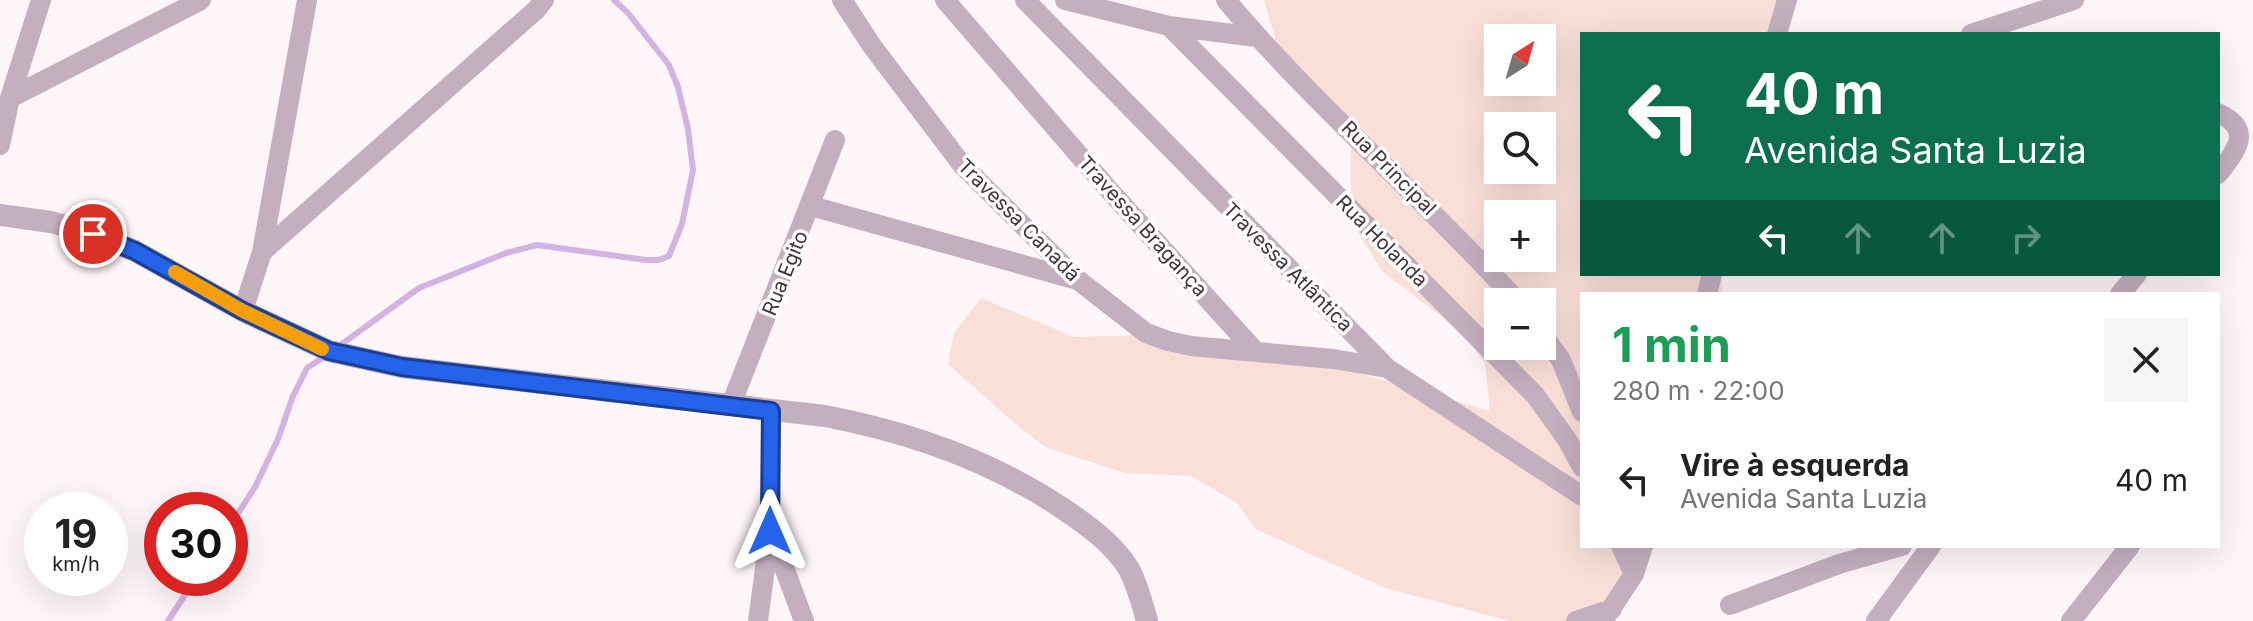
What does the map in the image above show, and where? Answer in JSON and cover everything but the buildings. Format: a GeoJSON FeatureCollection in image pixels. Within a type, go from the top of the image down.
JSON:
{"type":"FeatureCollection","features":[{"type":"Feature","properties":{"kind":"street"},"geometry":{"type":"LineString","coordinates":[[0,145],[10,98],[41,0]]}},
{"type":"Feature","properties":{"kind":"street"},"geometry":{"type":"LineString","coordinates":[[10,98],[201,0]]}},
{"type":"Feature","properties":{"kind":"street"},"geometry":{"type":"LineString","coordinates":[[243,311],[262,252],[307,0]]}},
{"type":"Feature","properties":{"kind":"street"},"geometry":{"type":"LineString","coordinates":[[262,252],[544,0]]}},
{"type":"Feature","properties":{"kind":"street","name":"Travessa Canadá"},"geometry":{"type":"LineString","coordinates":[[842,0],[872,46],[963,166],[1078,280],[1120,316],[1157,337],[1191,346],[1255,351]]}},
{"type":"Feature","properties":{"kind":"street","name":"Travessa Bragança"},"geometry":{"type":"LineString","coordinates":[[945,0],[1110,191],[1255,351]]}},
{"type":"Feature","properties":{"kind":"street","name":"Travessa Atlântica"},"geometry":{"type":"LineString","coordinates":[[1025,0],[1387,368],[1580,495]]}},
{"type":"Feature","properties":{"kind":"street"},"geometry":{"type":"LineString","coordinates":[[1065,0],[1169,26],[1257,37]]}},
{"type":"Feature","properties":{"kind":"street","name":"Rua Principal"},"geometry":{"type":"LineString","coordinates":[[1226,0],[1257,37],[1461,239],[1505,288]]}},
{"type":"Feature","properties":{"kind":"street"},"geometry":{"type":"LineString","coordinates":[[1778,32],[1787,0]]}},
{"type":"Feature","properties":{"kind":"street"},"geometry":{"type":"LineString","coordinates":[[1977,32],[2074,0]]}},
{"type":"Feature","properties":{"kind":"street","name":"Rua Holanda"},"geometry":{"type":"LineString","coordinates":[[1169,26],[1535,395],[1580,463]]}},
{"type":"Feature","properties":{"kind":"street"},"geometry":{"type":"LineString","coordinates":[[2220,114],[2238,124],[2243,131],[2243,139],[2220,171]]}},
{"type":"Feature","properties":{"kind":"street","name":"Rua Egito"},"geometry":{"type":"LineString","coordinates":[[731,405],[835,140]]}},
{"type":"Feature","properties":{"kind":"street"},"geometry":{"type":"LineString","coordinates":[[811,206],[1078,280]]}},
{"type":"Feature","properties":{"kind":"street"},"geometry":{"type":"LineString","coordinates":[[0,215],[51,222],[135,251],[243,311],[329,351],[402,367],[825,416],[875,426],[986,464],[1026,484],[1080,519],[1116,552],[1139,591],[1147,621]]}},
{"type":"Feature","properties":{"kind":"street"},"geometry":{"type":"LineString","coordinates":[[1255,351],[1387,368]]}},
{"type":"Feature","properties":{"kind":"street"},"geometry":{"type":"LineString","coordinates":[[1556,353],[1580,407]]}},
{"type":"Feature","properties":{"kind":"street"},"geometry":{"type":"LineString","coordinates":[[758,621],[770,531],[771,411]]}},
{"type":"Feature","properties":{"kind":"street"},"geometry":{"type":"LineString","coordinates":[[770,531],[804,621]]}},
{"type":"Feature","properties":{"kind":"street"},"geometry":{"type":"LineString","coordinates":[[1622,548],[1634,574]]}},
{"type":"Feature","properties":{"kind":"street"},"geometry":{"type":"LineString","coordinates":[[1576,621],[1608,615],[1634,574],[1642,548]]}},
{"type":"Feature","properties":{"kind":"street"},"geometry":{"type":"LineString","coordinates":[[1730,605],[1839,564],[1895,548]]}},
{"type":"Feature","properties":{"kind":"street"},"geometry":{"type":"LineString","coordinates":[[1876,621],[1930,548]]}},
{"type":"Feature","properties":{"kind":"street"},"geometry":{"type":"LineString","coordinates":[[2071,621],[2128,548]]}},
{"type":"Feature","properties":{"kind":"shaded area"},"geometry":{"type":"Polygon","coordinates":[[[1264,0],[1784,0],[1780,32],[1580,32],[1580,276],[1722,276],[1722,292],[1580,292],[1580,548],[1623,548],[1628,568],[1607,601],[1580,621],[1510,621],[1385,588],[1256,529],[1237,503],[1191,476],[1125,473],[1045,447],[948,364],[954,333],[981,298],[1074,337],[1173,334],[1278,350],[1490,411],[1485,364],[1464,334],[1383,272],[1351,221],[1351,145],[1282,62],[1264,0]]]}},
{"type":"Feature","properties":{"kind":"waterway"},"geometry":{"type":"LineString","coordinates":[[339,346],[419,288],[506,253],[537,245],[646,260],[669,256],[682,224],[693,170],[688,129],[669,65],[614,0]]}},
{"type":"Feature","properties":{"kind":"waterway"},"geometry":{"type":"LineString","coordinates":[[248,498],[278,439],[307,368],[327,355]]}},
{"type":"Feature","properties":{"kind":"waterway"},"geometry":{"type":"LineString","coordinates":[[168,621],[184,596]]}},
{"type":"Feature","properties":{"kind":"slow traffic"},"geometry":{"type":"LineString","coordinates":[[175,272],[243,311],[322,349]]}},
{"type":"Feature","properties":{"kind":"route"},"geometry":{"type":"LineString","coordinates":[[93,234],[135,251],[243,311],[329,351],[402,367],[771,411],[770,531]]}}]}
